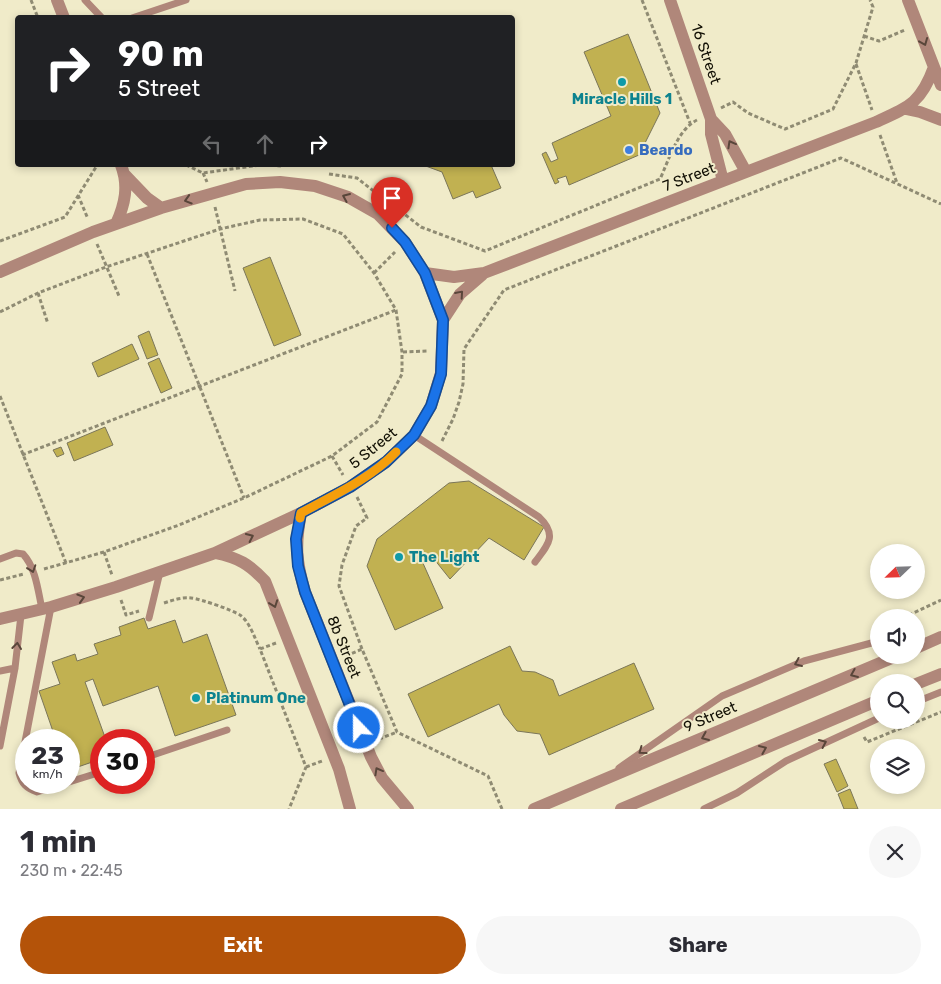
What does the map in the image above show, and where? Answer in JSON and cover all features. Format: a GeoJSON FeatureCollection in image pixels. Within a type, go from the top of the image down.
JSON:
{"type":"FeatureCollection","features":[{"type":"Feature","properties":{"kind":"street"},"geometry":{"type":"LineString","coordinates":[[57,0],[63,15]]}},
{"type":"Feature","properties":{"kind":"street","name":"16 Street"},"geometry":{"type":"LineString","coordinates":[[670,0],[710,117],[711,134],[724,181]]}},
{"type":"Feature","properties":{"kind":"street"},"geometry":{"type":"LineString","coordinates":[[908,0],[941,85]]}},
{"type":"Feature","properties":{"kind":"street","name":"7 Street"},"geometry":{"type":"LineString","coordinates":[[425,273],[454,277],[484,273],[906,109],[924,90],[934,67]]}},
{"type":"Feature","properties":{"kind":"street"},"geometry":{"type":"LineString","coordinates":[[906,109],[941,120]]}},
{"type":"Feature","properties":{"kind":"street","name":"16 Street"},"geometry":{"type":"LineString","coordinates":[[710,117],[725,134],[746,172]]}},
{"type":"Feature","properties":{"kind":"street"},"geometry":{"type":"LineString","coordinates":[[123,169],[147,198],[161,208]]}},
{"type":"Feature","properties":{"kind":"street"},"geometry":{"type":"LineString","coordinates":[[116,224],[124,208],[126,191],[123,169]]}},
{"type":"Feature","properties":{"kind":"street","name":"5 Street"},"geometry":{"type":"LineString","coordinates":[[0,272],[116,224],[161,208],[246,184],[280,182],[315,186],[348,197],[378,214],[405,242],[425,273],[443,320],[441,374],[431,406],[414,435],[386,462],[350,487],[301,513],[215,553],[116,587],[21,615],[0,619]]}},
{"type":"Feature","properties":{"kind":"street","name":"7 Street"},"geometry":{"type":"LineString","coordinates":[[443,320],[460,294],[484,273]]}},
{"type":"Feature","properties":{"kind":"street","name":"8b Street"},"geometry":{"type":"LineString","coordinates":[[301,513],[296,539],[298,566],[305,592],[365,744],[382,778],[408,809]]}},
{"type":"Feature","properties":{"kind":"street"},"geometry":{"type":"LineString","coordinates":[[215,553],[234,557],[252,567],[265,581],[286,639],[341,774],[350,809]]}},
{"type":"Feature","properties":{"kind":"street"},"geometry":{"type":"LineString","coordinates":[[925,644],[941,637]]}},
{"type":"Feature","properties":{"kind":"street","name":"9 Street"},"geometry":{"type":"LineString","coordinates":[[534,809],[878,664]]}},
{"type":"Feature","properties":{"kind":"street"},"geometry":{"type":"LineString","coordinates":[[925,680],[941,674]]}},
{"type":"Feature","properties":{"kind":"street"},"geometry":{"type":"LineString","coordinates":[[621,809],[870,704]]}},
{"type":"Feature","properties":{"kind":"lane"},"geometry":{"type":"LineString","coordinates":[[85,0],[99,15]]}},
{"type":"Feature","properties":{"kind":"lane"},"geometry":{"type":"LineString","coordinates":[[141,15],[186,0]]}},
{"type":"Feature","properties":{"kind":"lane"},"geometry":{"type":"LineString","coordinates":[[414,435],[547,524],[550,534],[548,544],[535,562]]}},
{"type":"Feature","properties":{"kind":"lane"},"geometry":{"type":"LineString","coordinates":[[0,559],[16,553],[23,554],[28,560],[46,608],[19,772],[21,782],[28,789],[37,792],[90,775]]}},
{"type":"Feature","properties":{"kind":"lane"},"geometry":{"type":"LineString","coordinates":[[149,618],[160,572]]}},
{"type":"Feature","properties":{"kind":"lane"},"geometry":{"type":"LineString","coordinates":[[0,746],[15,668],[21,615]]}},
{"type":"Feature","properties":{"kind":"lane"},"geometry":{"type":"LineString","coordinates":[[600,782],[722,696],[815,657],[870,643]]}},
{"type":"Feature","properties":{"kind":"lane"},"geometry":{"type":"LineString","coordinates":[[0,670],[15,668]]}},
{"type":"Feature","properties":{"kind":"lane"},"geometry":{"type":"LineString","coordinates":[[925,698],[941,692]]}},
{"type":"Feature","properties":{"kind":"lane"},"geometry":{"type":"LineString","coordinates":[[704,809],[737,793],[786,761],[870,722]]}},
{"type":"Feature","properties":{"kind":"lane"},"geometry":{"type":"LineString","coordinates":[[155,754],[227,730]]}},
{"type":"Feature","properties":{"kind":"path"},"geometry":{"type":"LineString","coordinates":[[31,0],[37,15]]}},
{"type":"Feature","properties":{"kind":"path"},"geometry":{"type":"LineString","coordinates":[[642,0],[690,123]]}},
{"type":"Feature","properties":{"kind":"path"},"geometry":{"type":"LineString","coordinates":[[328,174],[357,178],[421,227],[485,251],[660,179],[680,135],[690,123],[710,117],[733,102],[748,113],[784,129],[833,109],[856,63],[873,8],[870,0]]}},
{"type":"Feature","properties":{"kind":"path"},"geometry":{"type":"LineString","coordinates":[[436,450],[453,419],[459,402],[464,376],[464,349],[504,290],[841,158],[941,204]]}},
{"type":"Feature","properties":{"kind":"path"},"geometry":{"type":"LineString","coordinates":[[0,241],[64,217],[96,167]]}},
{"type":"Feature","properties":{"kind":"path"},"geometry":{"type":"LineString","coordinates":[[190,167],[203,173],[246,167]]}},
{"type":"Feature","properties":{"kind":"path"},"geometry":{"type":"LineString","coordinates":[[284,167],[290,168]]}},
{"type":"Feature","properties":{"kind":"path"},"geometry":{"type":"LineString","coordinates":[[203,173],[212,193],[235,291]]}},
{"type":"Feature","properties":{"kind":"path"},"geometry":{"type":"LineString","coordinates":[[0,312],[38,293],[220,229],[260,220],[303,219],[343,234],[374,273],[396,310],[402,352],[402,374],[377,422],[332,456],[244,498],[179,525],[104,552],[0,580]]}},
{"type":"Feature","properties":{"kind":"path"},"geometry":{"type":"LineString","coordinates":[[147,254],[244,498]]}},
{"type":"Feature","properties":{"kind":"path"},"geometry":{"type":"LineString","coordinates":[[38,293],[48,324]]}},
{"type":"Feature","properties":{"kind":"path"},"geometry":{"type":"LineString","coordinates":[[22,454],[396,310]]}},
{"type":"Feature","properties":{"kind":"path"},"geometry":{"type":"LineString","coordinates":[[0,396],[66,563]]}},
{"type":"Feature","properties":{"kind":"path"},"geometry":{"type":"LineString","coordinates":[[332,456],[365,510],[367,518],[356,526],[342,565],[338,586],[397,732],[488,776],[502,809]]}},
{"type":"Feature","properties":{"kind":"path"},"geometry":{"type":"LineString","coordinates":[[104,552],[126,615],[176,599],[192,598],[224,608],[241,616],[250,628],[306,767],[289,809]]}},
{"type":"Feature","properties":{"kind":"path"},"geometry":{"type":"LineString","coordinates":[[922,609],[941,600]]}},
{"type":"Feature","properties":{"kind":"path"},"geometry":{"type":"LineString","coordinates":[[260,649],[286,639]]}},
{"type":"Feature","properties":{"kind":"path"},"geometry":{"type":"LineString","coordinates":[[333,662],[362,649]]}},
{"type":"Feature","properties":{"kind":"path"},"geometry":{"type":"LineString","coordinates":[[365,744],[397,732]]}},
{"type":"Feature","properties":{"kind":"building","name":"Miracle Hills 1"},"geometry":{"type":"Polygon","coordinates":[[[628,34],[660,113],[639,155],[569,185],[566,176],[557,179],[559,182],[555,184],[542,154],[546,152],[551,162],[558,159],[552,143],[611,116],[584,52],[628,34]]]}},
{"type":"Feature","properties":{"kind":"building"},"geometry":{"type":"Polygon","coordinates":[[[428,167],[492,167],[501,188],[476,198],[473,191],[453,199],[442,172],[428,167]]]}},
{"type":"Feature","properties":{"kind":"building"},"geometry":{"type":"Polygon","coordinates":[[[270,257],[301,335],[274,346],[243,268],[270,257]]]}},
{"type":"Feature","properties":{"kind":"building"},"geometry":{"type":"Polygon","coordinates":[[[149,331],[158,355],[147,359],[138,336],[149,331]]]}},
{"type":"Feature","properties":{"kind":"building"},"geometry":{"type":"Polygon","coordinates":[[[132,344],[139,359],[98,377],[92,363],[132,344]]]}},
{"type":"Feature","properties":{"kind":"building"},"geometry":{"type":"Polygon","coordinates":[[[159,358],[172,388],[161,393],[148,363],[159,358]]]}},
{"type":"Feature","properties":{"kind":"building"},"geometry":{"type":"Polygon","coordinates":[[[105,427],[113,445],[74,461],[67,443],[105,427]]]}},
{"type":"Feature","properties":{"kind":"building"},"geometry":{"type":"Polygon","coordinates":[[[61,447],[64,454],[57,457],[53,450],[61,447]]]}},
{"type":"Feature","properties":{"kind":"building","name":"The Light"},"geometry":{"type":"Polygon","coordinates":[[[469,481],[544,527],[524,560],[489,538],[450,579],[430,554],[422,561],[443,608],[395,630],[367,566],[377,539],[449,483],[469,481]]]}},
{"type":"Feature","properties":{"kind":"building","name":"Platinum One"},"geometry":{"type":"Polygon","coordinates":[[[144,618],[148,629],[175,620],[183,643],[207,634],[236,715],[175,736],[158,686],[103,706],[93,679],[85,682],[102,729],[90,729],[90,763],[80,766],[80,729],[52,729],[39,691],[60,684],[52,662],[75,654],[77,661],[98,654],[94,644],[121,635],[119,627],[144,618]]]}},
{"type":"Feature","properties":{"kind":"building"},"geometry":{"type":"Polygon","coordinates":[[[510,646],[522,671],[535,672],[553,680],[559,696],[634,663],[654,709],[549,755],[540,734],[517,731],[504,715],[499,704],[428,737],[408,694],[510,646]]]}},
{"type":"Feature","properties":{"kind":"building"},"geometry":{"type":"Polygon","coordinates":[[[836,759],[848,786],[837,792],[824,764],[836,759]]]}},
{"type":"Feature","properties":{"kind":"building"},"geometry":{"type":"Polygon","coordinates":[[[850,789],[858,809],[844,809],[838,794],[850,789]]]}},
{"type":"Feature","properties":{"kind":"slow traffic"},"geometry":{"type":"LineString","coordinates":[[300,518],[301,513],[350,487],[386,462],[396,452]]}},
{"type":"Feature","properties":{"kind":"place","name":"Miracle Hills 1"},"geometry":{"type":"Point","coordinates":[622,82]}},
{"type":"Feature","properties":{"kind":"place","name":"Beardo"},"geometry":{"type":"Point","coordinates":[629,150]}},
{"type":"Feature","properties":{"kind":"place","name":"The Light"},"geometry":{"type":"Point","coordinates":[399,557]}},
{"type":"Feature","properties":{"kind":"place","name":"Platinum One"},"geometry":{"type":"Point","coordinates":[196,698]}},
{"type":"Feature","properties":{"kind":"route"},"geometry":{"type":"LineString","coordinates":[[359,728],[305,592],[298,566],[296,539],[301,513],[350,487],[386,462],[414,435],[431,406],[441,374],[443,320],[425,273],[405,242],[392,228]]}}]}
